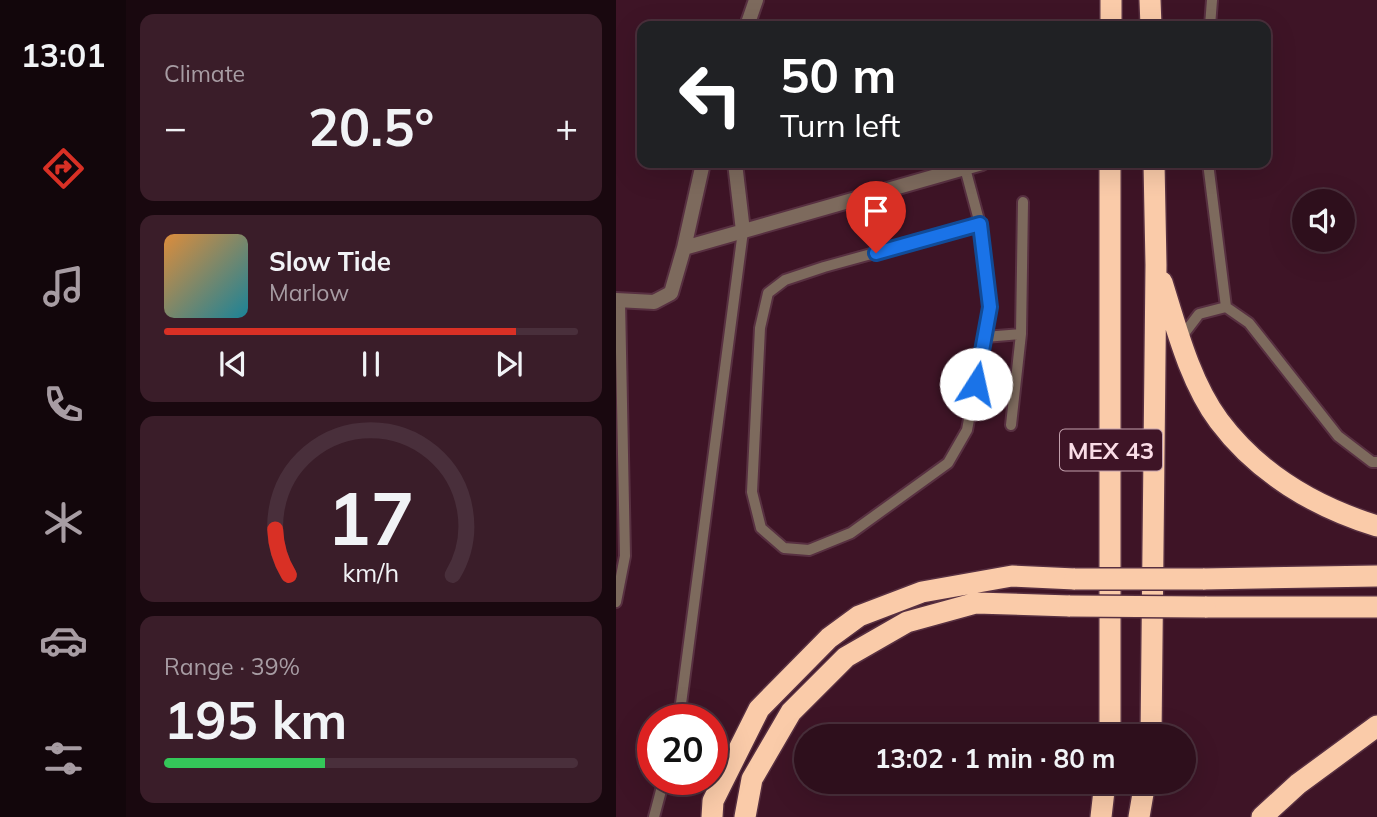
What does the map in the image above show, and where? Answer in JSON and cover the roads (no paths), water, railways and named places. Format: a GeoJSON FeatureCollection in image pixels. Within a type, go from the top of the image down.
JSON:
{"type":"FeatureCollection","features":[{"type":"Feature","properties":{"kind":"highway"},"geometry":{"type":"LineString","coordinates":[[1111,0],[1111,21]]}},
{"type":"Feature","properties":{"kind":"highway"},"geometry":{"type":"LineString","coordinates":[[1150,0],[1151,21]]}},
{"type":"Feature","properties":{"kind":"highway","name":"MEX 43"},"geometry":{"type":"LineString","coordinates":[[1110,168],[1110,724]]}},
{"type":"Feature","properties":{"kind":"highway","name":"MEX 43"},"geometry":{"type":"LineString","coordinates":[[1151,724],[1156,265],[1154,168]]}},
{"type":"Feature","properties":{"kind":"highway"},"geometry":{"type":"LineString","coordinates":[[1156,265],[1180,339],[1217,419],[1268,472],[1336,513],[1377,526]]}},
{"type":"Feature","properties":{"kind":"highway"},"geometry":{"type":"LineString","coordinates":[[712,817],[713,801],[759,709],[829,638],[859,616],[922,592],[1012,576],[1203,579],[1377,576]]}},
{"type":"Feature","properties":{"kind":"highway"},"geometry":{"type":"LineString","coordinates":[[745,817],[752,779],[791,712],[846,657],[907,622],[976,603],[1377,607]]}},
{"type":"Feature","properties":{"kind":"highway"},"geometry":{"type":"LineString","coordinates":[[1262,817],[1298,784],[1377,726]]}},
{"type":"Feature","properties":{"kind":"highway"},"geometry":{"type":"LineString","coordinates":[[1101,817],[1104,794]]}},
{"type":"Feature","properties":{"kind":"highway"},"geometry":{"type":"LineString","coordinates":[[1139,817],[1143,794]]}},
{"type":"Feature","properties":{"kind":"street"},"geometry":{"type":"LineString","coordinates":[[749,21],[756,0]]}},
{"type":"Feature","properties":{"kind":"street"},"geometry":{"type":"LineString","coordinates":[[618,301],[654,302],[671,293],[702,168]]}},
{"type":"Feature","properties":{"kind":"street"},"geometry":{"type":"LineString","coordinates":[[736,168],[743,231]]}},
{"type":"Feature","properties":{"kind":"street"},"geometry":{"type":"LineString","coordinates":[[684,248],[965,168]]}},
{"type":"Feature","properties":{"kind":"lane"},"geometry":{"type":"LineString","coordinates":[[1210,21],[1212,0]]}},
{"type":"Feature","properties":{"kind":"lane"},"geometry":{"type":"LineString","coordinates":[[965,168],[980,224],[990,307],[967,430],[947,463],[851,533],[810,550],[784,548],[761,528],[752,492],[760,327],[768,293],[785,280],[824,267],[980,224]]}},
{"type":"Feature","properties":{"kind":"lane"},"geometry":{"type":"LineString","coordinates":[[1209,168],[1226,307],[1249,323],[1338,436],[1372,462],[1377,462]]}},
{"type":"Feature","properties":{"kind":"lane"},"geometry":{"type":"LineString","coordinates":[[1011,425],[1021,334],[1023,202]]}},
{"type":"Feature","properties":{"kind":"lane"},"geometry":{"type":"LineString","coordinates":[[681,704],[743,231]]}},
{"type":"Feature","properties":{"kind":"lane"},"geometry":{"type":"LineString","coordinates":[[616,603],[625,556],[618,301]]}},
{"type":"Feature","properties":{"kind":"lane"},"geometry":{"type":"LineString","coordinates":[[1180,339],[1199,314],[1226,307]]}},
{"type":"Feature","properties":{"kind":"lane"},"geometry":{"type":"LineString","coordinates":[[985,337],[1021,334]]}},
{"type":"Feature","properties":{"kind":"lane"},"geometry":{"type":"LineString","coordinates":[[654,817],[660,795]]}}]}
